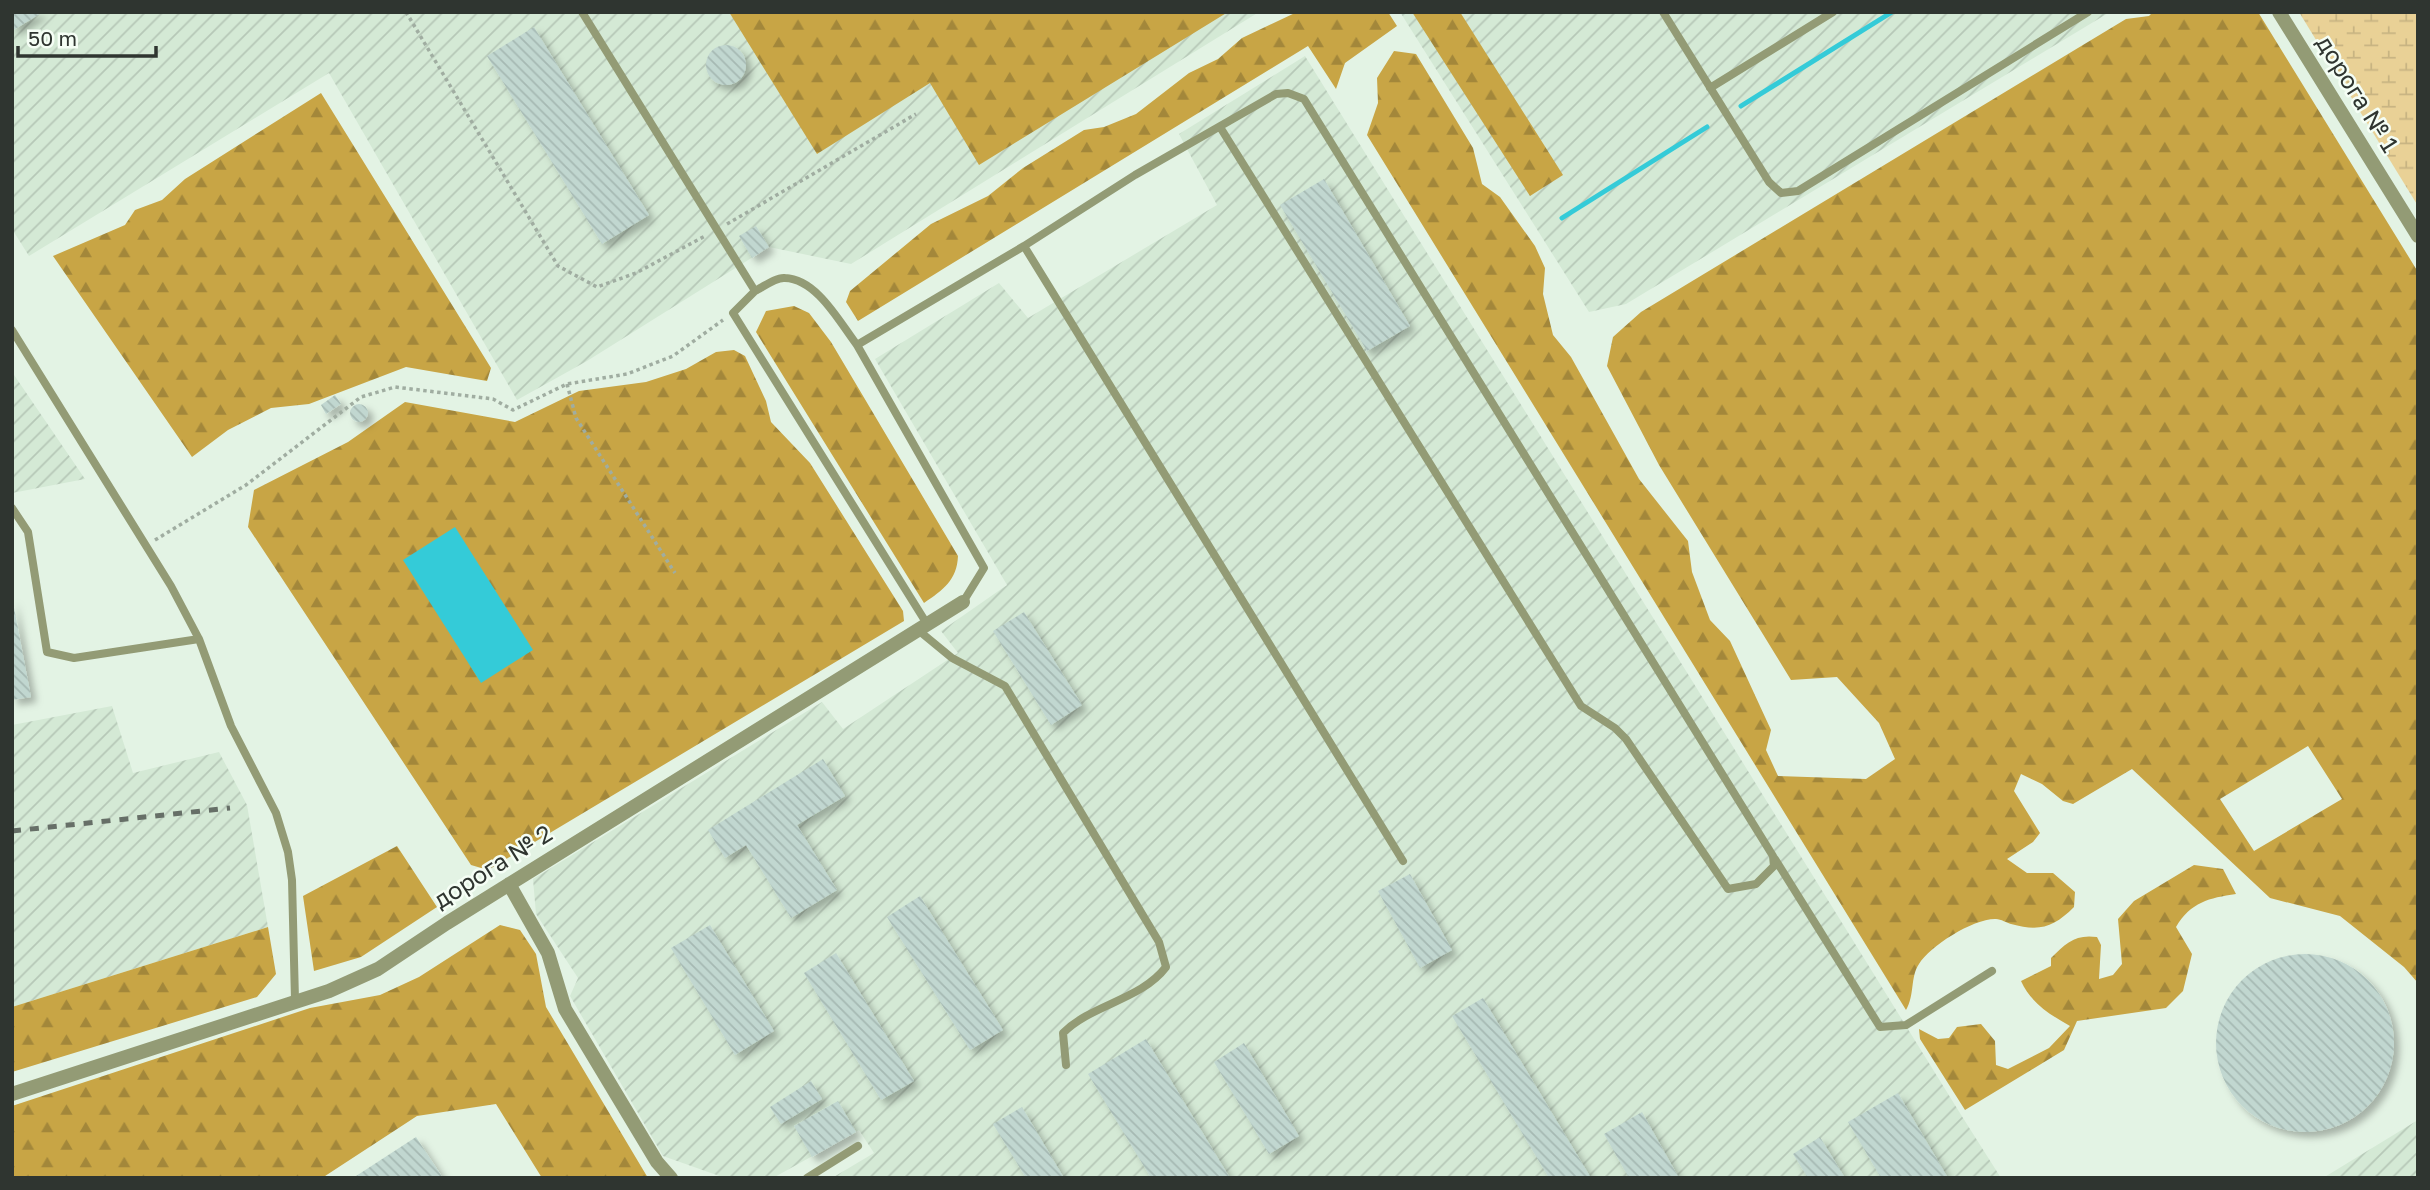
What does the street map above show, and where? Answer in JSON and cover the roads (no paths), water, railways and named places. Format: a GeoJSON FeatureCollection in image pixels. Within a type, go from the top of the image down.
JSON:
{"type":"FeatureCollection","features":[{"type":"Feature","properties":{"kind":"street","name":"дорога № 1"},"geometry":{"type":"LineString","coordinates":[[2279,12],[2418,236]]}},
{"type":"Feature","properties":{"kind":"street","name":"дорога № 2"},"geometry":{"type":"LineString","coordinates":[[12,1094],[329,991],[378,969],[509,884],[963,602]]}},
{"type":"Feature","properties":{"kind":"street"},"geometry":{"type":"LineString","coordinates":[[509,884],[548,953],[565,1009],[657,1162],[671,1178]]}},
{"type":"Feature","properties":{"kind":"lane"},"geometry":{"type":"LineString","coordinates":[[582,12],[755,291]]}},
{"type":"Feature","properties":{"kind":"lane"},"geometry":{"type":"LineString","coordinates":[[1663,12],[1769,182],[1781,193],[1798,191],[2088,12]]}},
{"type":"Feature","properties":{"kind":"lane"},"geometry":{"type":"LineString","coordinates":[[1710,88],[1833,12]]}},
{"type":"Feature","properties":{"kind":"lane"},"geometry":{"type":"LineString","coordinates":[[858,345],[1024,246],[1135,174],[1276,94],[1289,93],[1304,99],[1880,1027],[1906,1025],[1992,971]]}},
{"type":"Feature","properties":{"kind":"lane"},"geometry":{"type":"LineString","coordinates":[[1220,127],[1581,706],[1615,727],[1626,739],[1728,889],[1756,884],[1774,866],[1773,856]]}},
{"type":"Feature","properties":{"kind":"lane"},"geometry":{"type":"LineString","coordinates":[[1024,246],[1403,861]]}},
{"type":"Feature","properties":{"kind":"lane"},"geometry":{"type":"LineString","coordinates":[[963,602],[984,568],[858,345],[818,295],[800,281],[783,277],[755,291],[733,313],[922,627],[952,658],[1005,686],[1159,942],[1166,967],[1156,981],[1076,1021],[1063,1033],[1066,1065]]}},
{"type":"Feature","properties":{"kind":"lane"},"geometry":{"type":"LineString","coordinates":[[12,330],[146,545],[199,639],[231,726],[276,813],[288,852],[292,880],[295,1000]]}},
{"type":"Feature","properties":{"kind":"lane"},"geometry":{"type":"LineString","coordinates":[[12,508],[28,532],[47,652],[74,658],[199,639]]}},
{"type":"Feature","properties":{"kind":"lane"},"geometry":{"type":"LineString","coordinates":[[807,1178],[858,1146]]}},
{"type":"Feature","properties":{"kind":"water"},"geometry":{"type":"Polygon","coordinates":[[[455,527],[533,650],[481,683],[403,560],[455,527]]]}},
{"type":"Feature","properties":{"kind":"waterway"},"geometry":{"type":"LineString","coordinates":[[1741,106],[1892,12]]}},
{"type":"Feature","properties":{"kind":"waterway"},"geometry":{"type":"LineString","coordinates":[[1562,218],[1707,127]]}},
{"type":"Feature","properties":{"kind":"railway"},"geometry":{"type":"LineString","coordinates":[[12,831],[230,808]]}}]}
